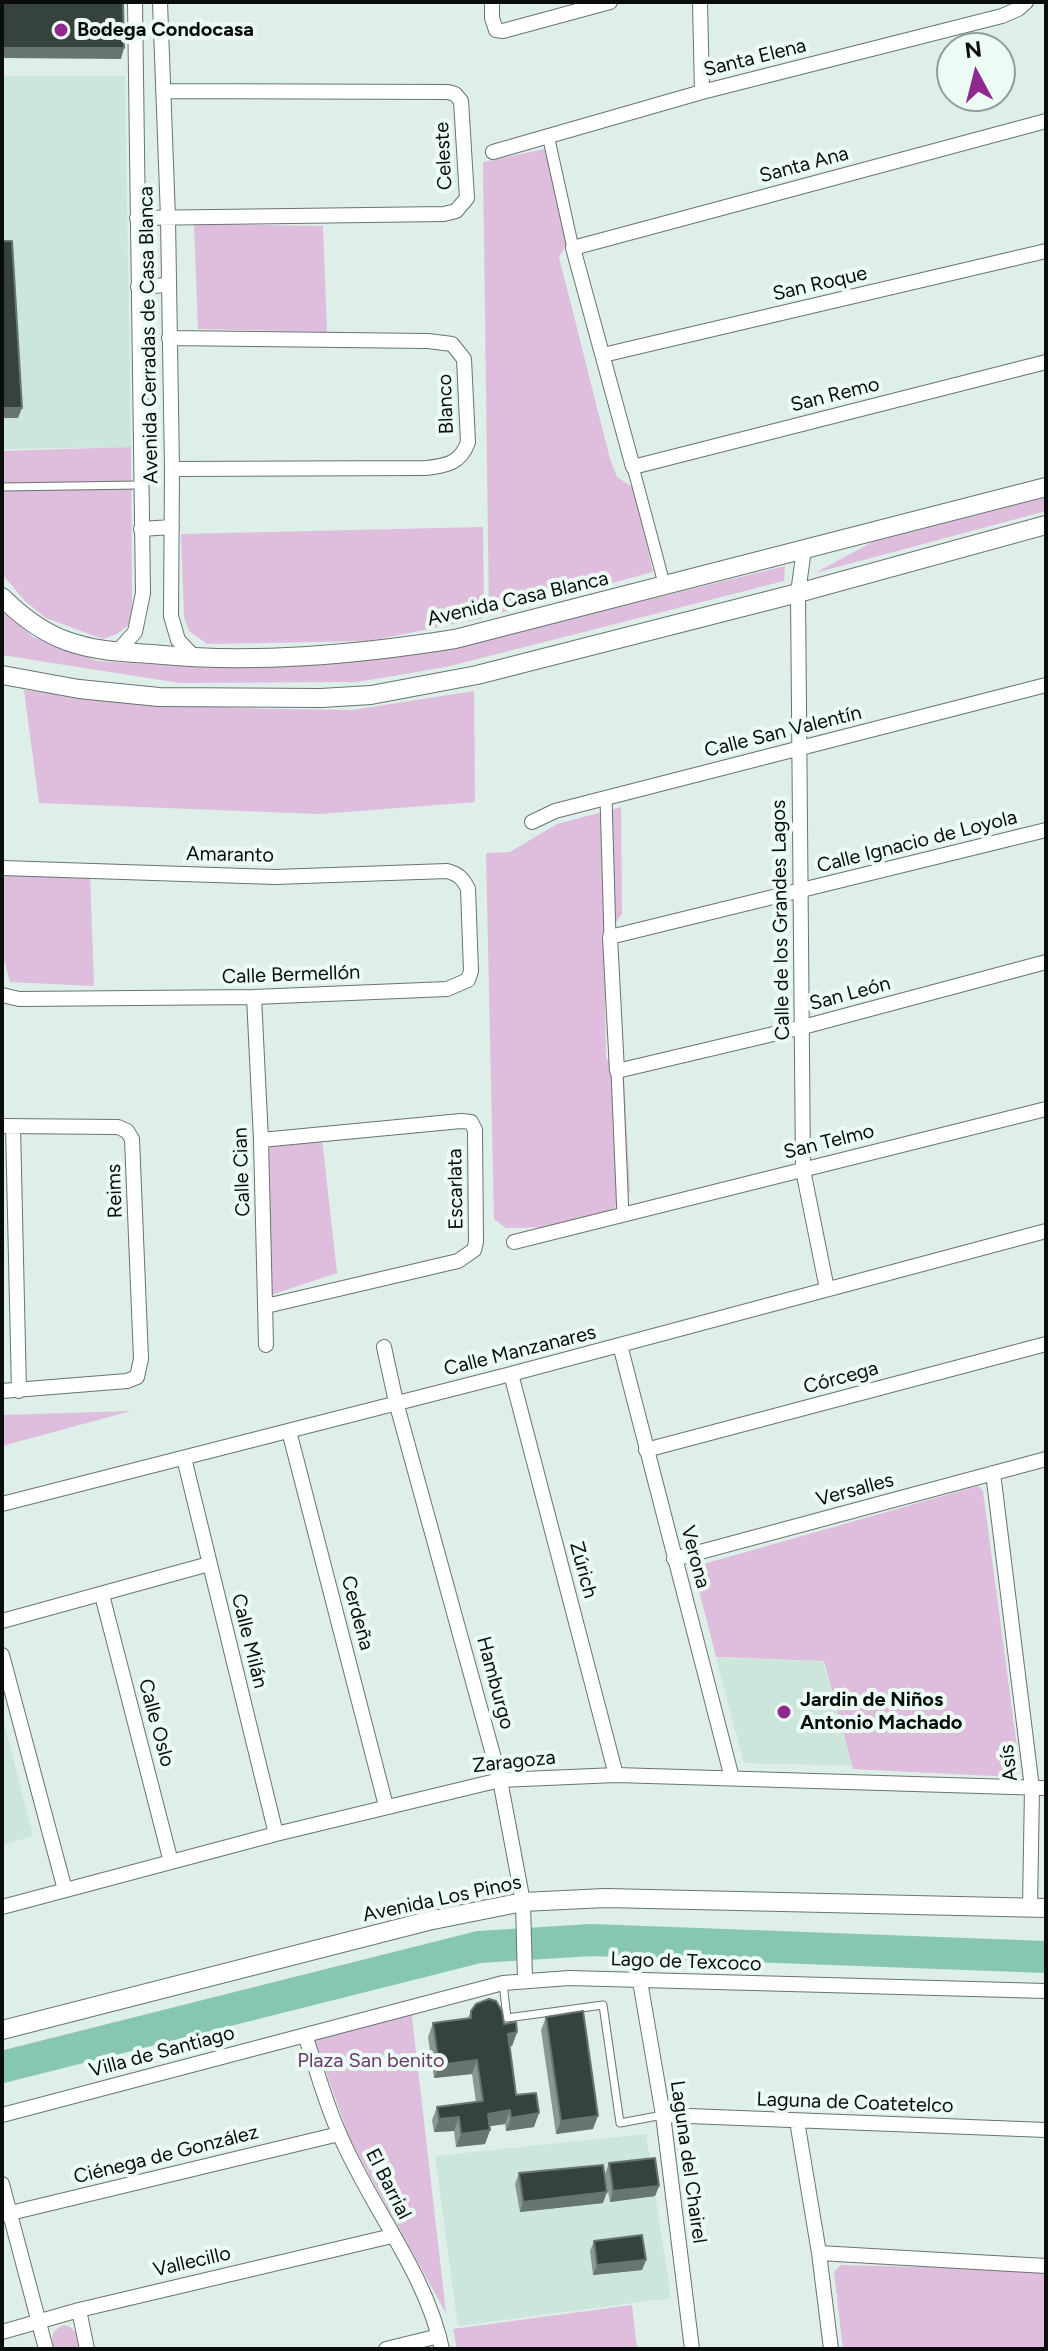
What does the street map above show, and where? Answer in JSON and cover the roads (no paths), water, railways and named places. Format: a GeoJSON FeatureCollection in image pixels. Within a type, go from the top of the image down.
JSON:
{"type":"FeatureCollection","features":[{"type":"Feature","properties":{"kind":"street","name":"Avenida Cerradas de Casa Blanca"},"geometry":{"type":"LineString","coordinates":[[118,651],[135,632],[143,593],[135,2]]}},
{"type":"Feature","properties":{"kind":"street","name":"Avenida Cerradas de Casa Blanca"},"geometry":{"type":"LineString","coordinates":[[160,2],[168,218],[173,630],[184,649],[195,658]]}},
{"type":"Feature","properties":{"kind":"street"},"geometry":{"type":"LineString","coordinates":[[492,2],[496,30],[510,30],[610,2]]}},
{"type":"Feature","properties":{"kind":"street"},"geometry":{"type":"LineString","coordinates":[[700,2],[702,92]]}},
{"type":"Feature","properties":{"kind":"street","name":"Santa Elena"},"geometry":{"type":"LineString","coordinates":[[493,152],[702,92],[1002,16],[1026,2]]}},
{"type":"Feature","properties":{"kind":"street"},"geometry":{"type":"LineString","coordinates":[[135,26],[161,25]]}},
{"type":"Feature","properties":{"kind":"street","name":"Celeste"},"geometry":{"type":"LineString","coordinates":[[163,91],[437,91],[455,94],[462,107],[467,198],[456,211],[444,214],[168,218]]}},
{"type":"Feature","properties":{"kind":"street","name":"Santa Ana"},"geometry":{"type":"LineString","coordinates":[[573,248],[1046,121]]}},
{"type":"Feature","properties":{"kind":"street"},"geometry":{"type":"LineString","coordinates":[[548,135],[573,248],[665,587]]}},
{"type":"Feature","properties":{"kind":"street"},"geometry":{"type":"LineString","coordinates":[[137,218],[168,218]]}},
{"type":"Feature","properties":{"kind":"street","name":"San Roque"},"geometry":{"type":"LineString","coordinates":[[603,355],[1046,251]]}},
{"type":"Feature","properties":{"kind":"street"},"geometry":{"type":"LineString","coordinates":[[138,287],[168,285]]}},
{"type":"Feature","properties":{"kind":"street","name":"Blanco"},"geometry":{"type":"LineString","coordinates":[[169,338],[428,341],[452,344],[464,359],[468,442],[455,463],[442,467],[172,469]]}},
{"type":"Feature","properties":{"kind":"street","name":"San Remo"},"geometry":{"type":"LineString","coordinates":[[633,467],[1046,362]]}},
{"type":"Feature","properties":{"kind":"street","name":"Avenida Casa Blanca"},"geometry":{"type":"LineString","coordinates":[[2,597],[34,626],[66,641],[96,650],[247,660],[373,652],[455,639],[1046,487]]}},
{"type":"Feature","properties":{"kind":"street"},"geometry":{"type":"LineString","coordinates":[[2,675],[79,689],[159,697],[321,698],[371,695],[477,675],[798,593],[1046,525]]}},
{"type":"Feature","properties":{"kind":"street"},"geometry":{"type":"LineString","coordinates":[[141,529],[172,527]]}},
{"type":"Feature","properties":{"kind":"street","name":"Calle de los Grandes Lagos"},"geometry":{"type":"LineString","coordinates":[[804,549],[798,593],[803,1170],[827,1289]]}},
{"type":"Feature","properties":{"kind":"street"},"geometry":{"type":"LineString","coordinates":[[143,593],[172,593]]}},
{"type":"Feature","properties":{"kind":"street","name":"Calle San Valentín"},"geometry":{"type":"LineString","coordinates":[[532,822],[555,811],[606,797],[1046,685]]}},
{"type":"Feature","properties":{"kind":"street"},"geometry":{"type":"LineString","coordinates":[[606,797],[623,1216]]}},
{"type":"Feature","properties":{"kind":"street","name":"Calle Ignacio de Loyola"},"geometry":{"type":"LineString","coordinates":[[610,937],[1046,830]]}},
{"type":"Feature","properties":{"kind":"street","name":"Amaranto"},"geometry":{"type":"LineString","coordinates":[[2,868],[275,877],[434,871],[457,873]]}},
{"type":"Feature","properties":{"kind":"street","name":"Calle Bermellón"},"geometry":{"type":"LineString","coordinates":[[2,995],[19,999],[254,997],[447,989],[468,980],[471,971],[468,889],[457,873]]}},
{"type":"Feature","properties":{"kind":"street","name":"San León"},"geometry":{"type":"LineString","coordinates":[[617,1071],[803,1027],[1046,962]]}},
{"type":"Feature","properties":{"kind":"street","name":"Calle Cian"},"geometry":{"type":"LineString","coordinates":[[254,997],[266,1345]]}},
{"type":"Feature","properties":{"kind":"street","name":"San Telmo"},"geometry":{"type":"LineString","coordinates":[[514,1242],[1046,1109]]}},
{"type":"Feature","properties":{"kind":"street","name":"Escarlata"},"geometry":{"type":"LineString","coordinates":[[261,1140],[461,1121],[471,1122],[475,1130],[474,1250],[458,1261],[266,1306]]}},
{"type":"Feature","properties":{"kind":"street"},"geometry":{"type":"LineString","coordinates":[[2,1391],[19,1391],[8,1126]]}},
{"type":"Feature","properties":{"kind":"street","name":"Reims"},"geometry":{"type":"LineString","coordinates":[[8,1126],[118,1127],[127,1131],[132,1139],[141,1359],[137,1377],[109,1385],[19,1391]]}},
{"type":"Feature","properties":{"kind":"street","name":"Calle Manzanares"},"geometry":{"type":"LineString","coordinates":[[2,1504],[511,1374],[1046,1231]]}},
{"type":"Feature","properties":{"kind":"street","name":"Córcega"},"geometry":{"type":"LineString","coordinates":[[646,1450],[1046,1344]]}},
{"type":"Feature","properties":{"kind":"street","name":"Verona"},"geometry":{"type":"LineString","coordinates":[[620,1345],[732,1778]]}},
{"type":"Feature","properties":{"kind":"street","name":"Hamburgo"},"geometry":{"type":"LineString","coordinates":[[384,1347],[396,1402],[500,1780],[523,1902],[525,1980]]}},
{"type":"Feature","properties":{"kind":"street","name":"Zúrich"},"geometry":{"type":"LineString","coordinates":[[511,1374],[616,1775]]}},
{"type":"Feature","properties":{"kind":"street","name":"Cerdeña"},"geometry":{"type":"LineString","coordinates":[[289,1431],[386,1806]]}},
{"type":"Feature","properties":{"kind":"street","name":"Calle Milán"},"geometry":{"type":"LineString","coordinates":[[184,1458],[276,1834]]}},
{"type":"Feature","properties":{"kind":"street","name":"Versalles"},"geometry":{"type":"LineString","coordinates":[[674,1559],[1046,1459]]}},
{"type":"Feature","properties":{"kind":"street","name":"Asís"},"geometry":{"type":"LineString","coordinates":[[993,1473],[1039,1788],[1038,1907]]}},
{"type":"Feature","properties":{"kind":"street"},"geometry":{"type":"LineString","coordinates":[[2,1621],[209,1564]]}},
{"type":"Feature","properties":{"kind":"street","name":"Calle Oslo"},"geometry":{"type":"LineString","coordinates":[[102,1595],[171,1862]]}},
{"type":"Feature","properties":{"kind":"street"},"geometry":{"type":"LineString","coordinates":[[2,1655],[65,1890]]}},
{"type":"Feature","properties":{"kind":"street","name":"Zaragoza"},"geometry":{"type":"LineString","coordinates":[[2,1907],[276,1834],[500,1780],[616,1775],[1039,1788]]}},
{"type":"Feature","properties":{"kind":"street","name":"Avenida Los Pinos"},"geometry":{"type":"LineString","coordinates":[[2,2028],[428,1921],[523,1902],[605,1898],[1038,1907]]}},
{"type":"Feature","properties":{"kind":"street","name":"Lago de Texcoco"},"geometry":{"type":"LineString","coordinates":[[331,2027],[525,1980],[569,1978],[1046,1991]]}},
{"type":"Feature","properties":{"kind":"street","name":"Laguna del Chairel"},"geometry":{"type":"LineString","coordinates":[[640,1981],[663,2115],[692,2349]]}},
{"type":"Feature","properties":{"kind":"street","name":"Villa de Santiago"},"geometry":{"type":"LineString","coordinates":[[2,2115],[331,2027]]}},
{"type":"Feature","properties":{"kind":"street","name":"El Barrial"},"geometry":{"type":"LineString","coordinates":[[305,2035],[339,2134],[421,2285],[441,2342]]}},
{"type":"Feature","properties":{"kind":"street","name":"Laguna de Coatetelco"},"geometry":{"type":"LineString","coordinates":[[663,2115],[1046,2130]]}},
{"type":"Feature","properties":{"kind":"street"},"geometry":{"type":"LineString","coordinates":[[797,2121],[831,2349]]}},
{"type":"Feature","properties":{"kind":"street","name":"Ciénega de González"},"geometry":{"type":"LineString","coordinates":[[7,2214],[339,2134]]}},
{"type":"Feature","properties":{"kind":"street"},"geometry":{"type":"LineString","coordinates":[[2,2184],[7,2214],[46,2349]]}},
{"type":"Feature","properties":{"kind":"street","name":"Vallecillo"},"geometry":{"type":"LineString","coordinates":[[2,2332],[79,2310],[392,2236]]}},
{"type":"Feature","properties":{"kind":"street"},"geometry":{"type":"LineString","coordinates":[[819,2253],[1046,2266]]}},
{"type":"Feature","properties":{"kind":"street"},"geometry":{"type":"LineString","coordinates":[[79,2310],[87,2349]]}},
{"type":"Feature","properties":{"kind":"street"},"geometry":{"type":"LineString","coordinates":[[386,2349],[441,2342]]}},
{"type":"Feature","properties":{"kind":"lane"},"geometry":{"type":"LineString","coordinates":[[2,487],[140,485]]}},
{"type":"Feature","properties":{"kind":"lane"},"geometry":{"type":"LineString","coordinates":[[503,1983],[507,2018],[603,2005],[620,2123],[663,2115]]}},
{"type":"Feature","properties":{"kind":"waterway"},"geometry":{"type":"LineString","coordinates":[[2,2067],[479,1947],[591,1940],[1046,1957]]}},
{"type":"Feature","properties":{"kind":"place","name":"Bodega Condocasa"},"geometry":{"type":"Point","coordinates":[61,30]}},
{"type":"Feature","properties":{"kind":"place","name":"Jardin de Niños Antonio Machado"},"geometry":{"type":"Point","coordinates":[784,1712]}},
{"type":"Feature","properties":{"kind":"park label","name":"Plaza San benito"},"geometry":{"type":"Point","coordinates":[371,2061]}}]}
